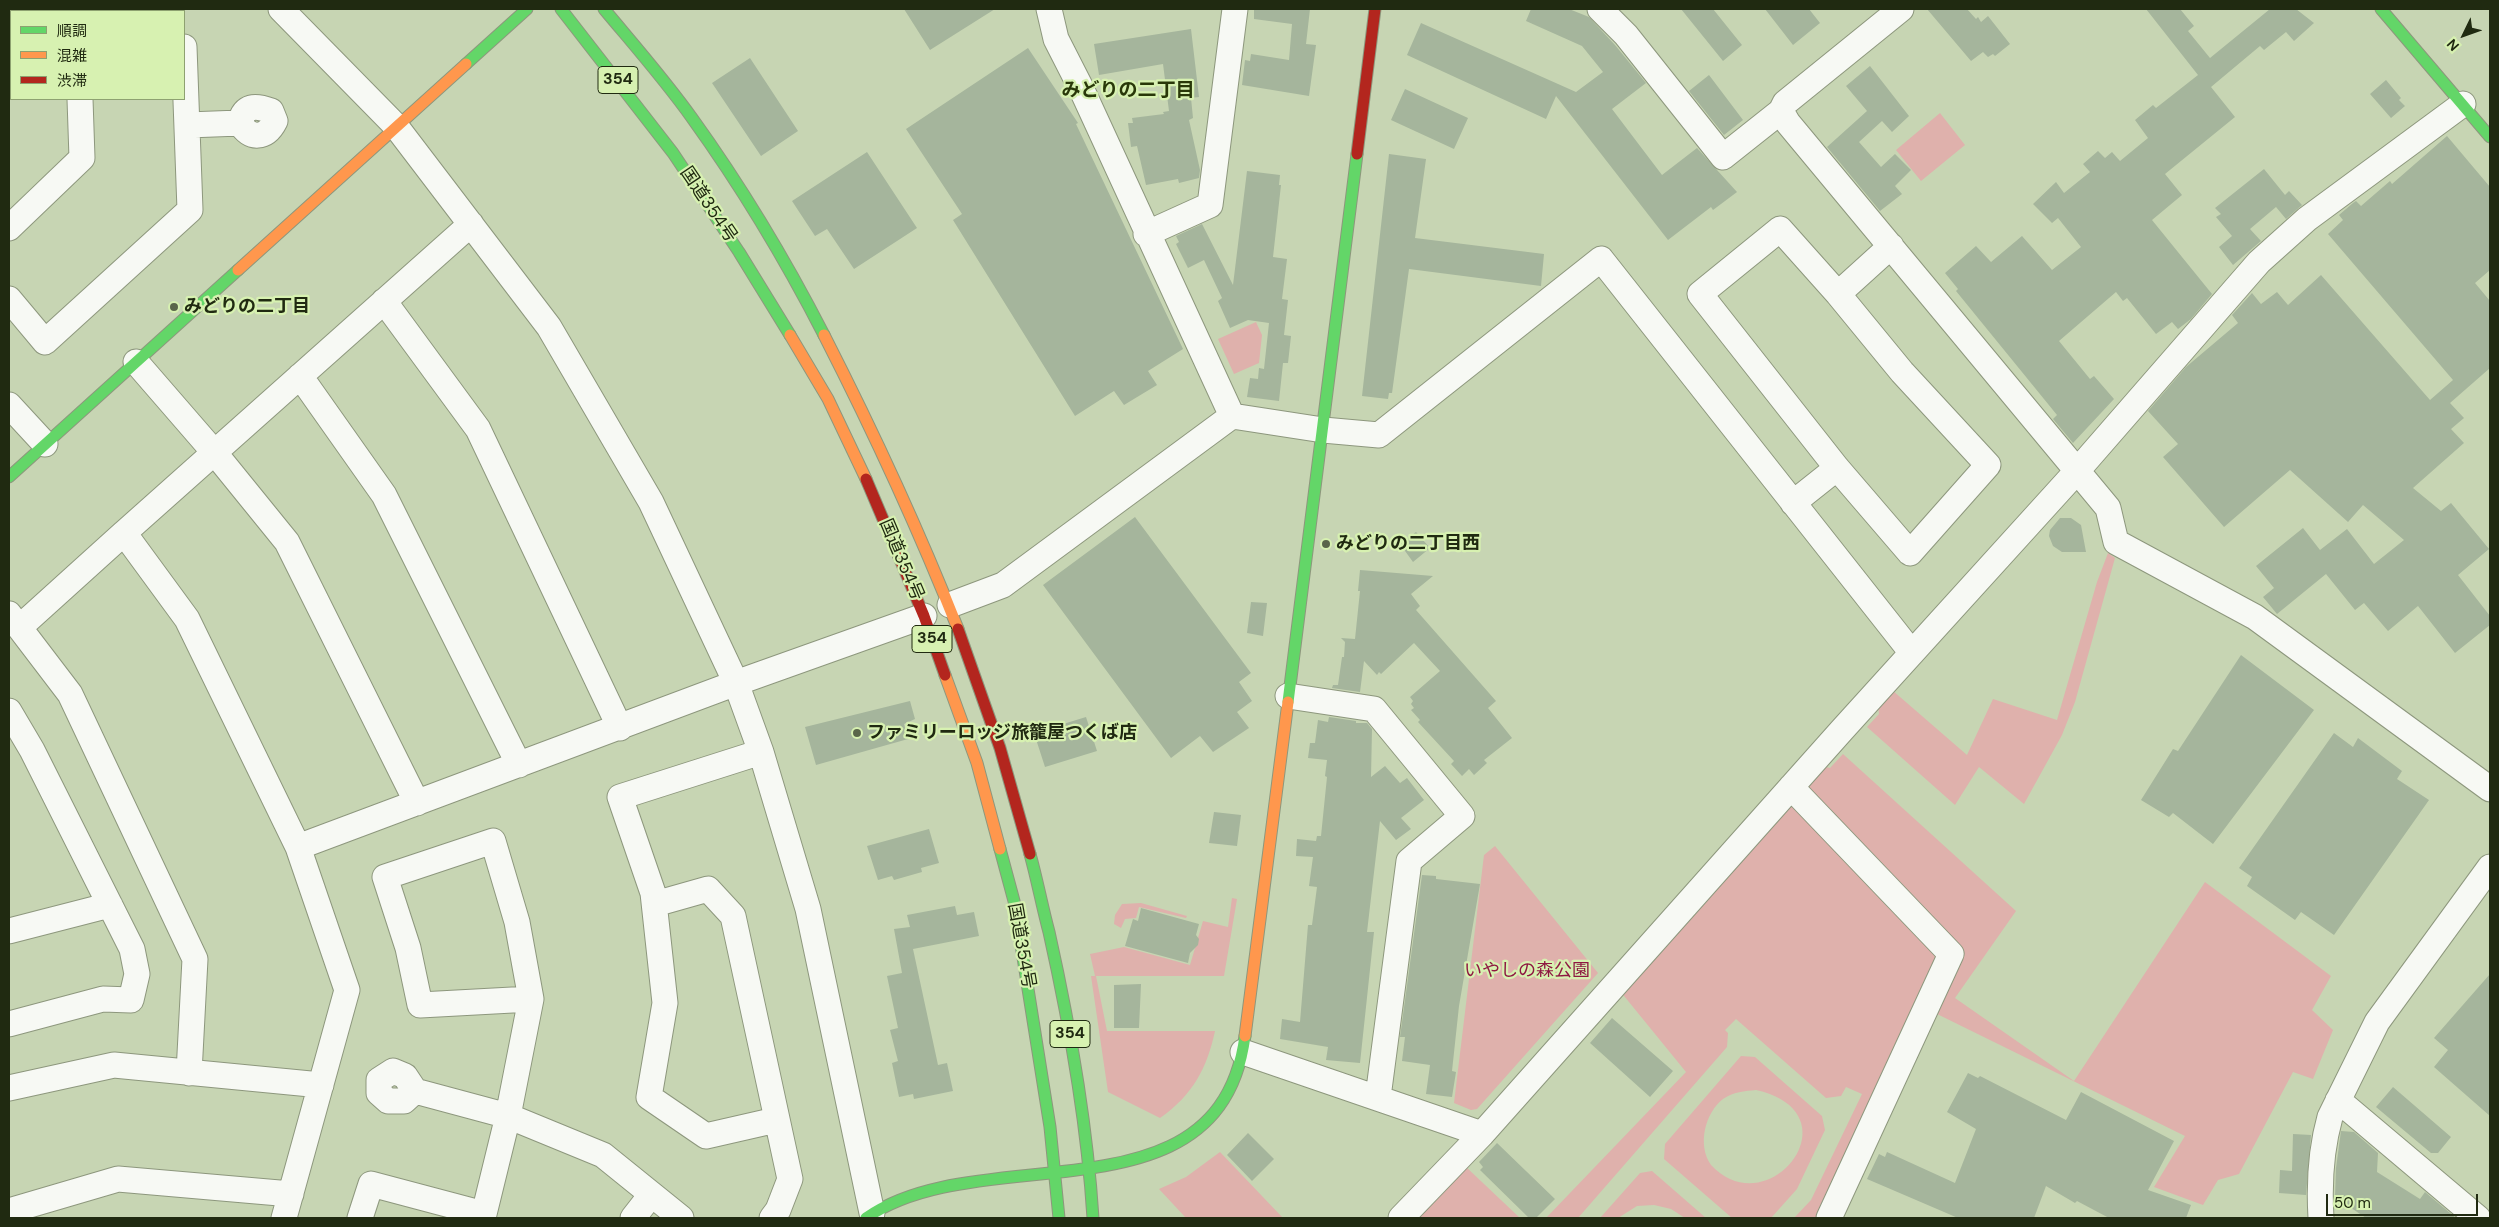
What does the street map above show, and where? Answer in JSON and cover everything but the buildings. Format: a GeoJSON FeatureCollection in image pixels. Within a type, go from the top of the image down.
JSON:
{"type":"FeatureCollection","features":[{"type":"Feature","properties":{"kind":"main road"},"geometry":{"type":"LineString","coordinates":[[9,477],[526,9]]}},
{"type":"Feature","properties":{"kind":"main road","name":"国道354号"},"geometry":{"type":"LineString","coordinates":[[561,9],[673,153],[739,252],[796,344],[828,399],[855,454],[924,616],[976,763],[1014,901],[1050,1126],[1059,1218]]}},
{"type":"Feature","properties":{"kind":"main road","name":"国道354号"},"geometry":{"type":"LineString","coordinates":[[604,9],[701,132],[754,215],[814,316],[881,446],[950,606],[1001,750],[1043,899],[1082,1105],[1093,1218]]}},
{"type":"Feature","properties":{"kind":"main road"},"geometry":{"type":"LineString","coordinates":[[869,1216],[914,1194],[943,1187],[1055,1176],[1135,1163],[1159,1156],[1193,1137],[1222,1104],[1239,1071],[1323,430],[1375,9]]}},
{"type":"Feature","properties":{"kind":"main road"},"geometry":{"type":"LineString","coordinates":[[2381,9],[2490,137]]}},
{"type":"Feature","properties":{"kind":"main road"},"geometry":{"type":"LineString","coordinates":[[2481,126],[2490,118]]}},
{"type":"Feature","properties":{"kind":"street"},"geometry":{"type":"LineString","coordinates":[[281,9],[396,125],[549,327],[651,502],[736,683],[761,752],[808,909],[869,1216]]}},
{"type":"Feature","properties":{"kind":"street"},"geometry":{"type":"LineString","coordinates":[[1049,9],[1056,40],[1081,88],[1146,234],[1232,416]]}},
{"type":"Feature","properties":{"kind":"street"},"geometry":{"type":"LineString","coordinates":[[1146,234],[1210,206],[1235,9]]}},
{"type":"Feature","properties":{"kind":"street"},"geometry":{"type":"LineString","coordinates":[[1600,9],[1626,35],[1723,157],[1781,111],[1785,103],[1901,9]]}},
{"type":"Feature","properties":{"kind":"street"},"geometry":{"type":"LineString","coordinates":[[9,299],[46,342],[190,210],[185,67]]}},
{"type":"Feature","properties":{"kind":"street"},"geometry":{"type":"LineString","coordinates":[[9,228],[82,158],[80,100]]}},
{"type":"Feature","properties":{"kind":"street"},"geometry":{"type":"LineString","coordinates":[[1400,1218],[1482,1134],[1791,787],[2077,472],[2259,262],[2307,219],[2463,104]]}},
{"type":"Feature","properties":{"kind":"street"},"geometry":{"type":"LineString","coordinates":[[1781,111],[1788,123],[2108,508],[2116,542],[2255,617],[2490,789]]}},
{"type":"Feature","properties":{"kind":"street"},"geometry":{"type":"LineString","coordinates":[[188,125],[240,123]]}},
{"type":"Feature","properties":{"kind":"street"},"geometry":{"type":"LineString","coordinates":[[190,1073],[195,959],[70,694],[14,621],[124,534],[471,224]]}},
{"type":"Feature","properties":{"kind":"street"},"geometry":{"type":"LineString","coordinates":[[1780,229],[1838,294],[1902,372],[1988,465],[1910,553],[1837,468],[1700,294],[1780,229]]}},
{"type":"Feature","properties":{"kind":"street"},"geometry":{"type":"LineString","coordinates":[[1838,294],[1891,246]]}},
{"type":"Feature","properties":{"kind":"street"},"geometry":{"type":"LineString","coordinates":[[950,606],[1003,585],[1232,416],[1323,430],[1379,435],[1601,258],[1912,653]]}},
{"type":"Feature","properties":{"kind":"street"},"geometry":{"type":"LineString","coordinates":[[384,301],[478,429],[620,728]]}},
{"type":"Feature","properties":{"kind":"street"},"geometry":{"type":"LineString","coordinates":[[136,362],[214,452],[287,542],[417,803]]}},
{"type":"Feature","properties":{"kind":"street"},"geometry":{"type":"LineString","coordinates":[[300,376],[384,495],[519,765]]}},
{"type":"Feature","properties":{"kind":"street"},"geometry":{"type":"LineString","coordinates":[[9,405],[45,444]]}},
{"type":"Feature","properties":{"kind":"street"},"geometry":{"type":"LineString","coordinates":[[1793,503],[1837,468]]}},
{"type":"Feature","properties":{"kind":"street"},"geometry":{"type":"LineString","coordinates":[[124,534],[187,619],[298,847],[347,990],[284,1218]]}},
{"type":"Feature","properties":{"kind":"street"},"geometry":{"type":"LineString","coordinates":[[298,847],[736,683],[924,616]]}},
{"type":"Feature","properties":{"kind":"street"},"geometry":{"type":"LineString","coordinates":[[1288,696],[1374,709],[1462,816],[1409,861],[1378,1097]]}},
{"type":"Feature","properties":{"kind":"street"},"geometry":{"type":"LineString","coordinates":[[9,711],[32,750],[132,949],[137,974],[131,1000],[103,999],[9,1024]]}},
{"type":"Feature","properties":{"kind":"street"},"geometry":{"type":"LineString","coordinates":[[761,752],[620,797],[653,893],[665,1003],[649,1097],[706,1136],[776,1120]]}},
{"type":"Feature","properties":{"kind":"street"},"geometry":{"type":"LineString","coordinates":[[1791,787],[1951,954],[1829,1218]]}},
{"type":"Feature","properties":{"kind":"street"},"geometry":{"type":"LineString","coordinates":[[360,1218],[371,1184],[483,1216],[508,1116],[531,999],[517,922],[493,841],[385,877],[408,948],[420,1005],[531,999]]}},
{"type":"Feature","properties":{"kind":"street"},"geometry":{"type":"LineString","coordinates":[[2321,1218],[2319,1190],[2326,1132],[2338,1100],[2377,1022],[2490,867]]}},
{"type":"Feature","properties":{"kind":"street"},"geometry":{"type":"LineString","coordinates":[[654,904],[708,889],[733,916],[790,1179],[778,1210],[772,1218]]}},
{"type":"Feature","properties":{"kind":"street"},"geometry":{"type":"LineString","coordinates":[[9,931],[110,905]]}},
{"type":"Feature","properties":{"kind":"street"},"geometry":{"type":"LineString","coordinates":[[1243,1052],[1482,1134]]}},
{"type":"Feature","properties":{"kind":"street"},"geometry":{"type":"LineString","coordinates":[[9,1088],[114,1065],[321,1085]]}},
{"type":"Feature","properties":{"kind":"street"},"geometry":{"type":"LineString","coordinates":[[415,1091],[508,1116],[603,1155],[681,1218]]}},
{"type":"Feature","properties":{"kind":"street"},"geometry":{"type":"LineString","coordinates":[[2338,1100],[2478,1218]]}},
{"type":"Feature","properties":{"kind":"street"},"geometry":{"type":"LineString","coordinates":[[9,1211],[118,1179],[291,1194]]}},
{"type":"Feature","properties":{"kind":"street"},"geometry":{"type":"LineString","coordinates":[[633,1218],[651,1195]]}},
{"type":"Feature","properties":{"kind":"green space"},"geometry":{"type":"Polygon","coordinates":[[[1940,113],[1965,145],[1921,181],[1896,150],[1940,113]]]}},
{"type":"Feature","properties":{"kind":"green space"},"geometry":{"type":"Polygon","coordinates":[[[1256,322],[1262,335],[1259,363],[1234,374],[1218,339],[1256,322]]]}},
{"type":"Feature","properties":{"kind":"green space"},"geometry":{"type":"Polygon","coordinates":[[[2108,553],[2115,558],[2075,702],[2062,735],[2024,804],[1979,767],[1955,805],[1867,727],[1879,714],[1878,704],[1892,690],[1967,755],[1993,699],[2057,720],[2097,582],[2108,553]]]}},
{"type":"Feature","properties":{"kind":"green space"},"geometry":{"type":"Polygon","coordinates":[[[1843,754],[2016,911],[1955,998],[2074,1081],[2205,882],[2331,976],[2312,1010],[2333,1030],[2313,1079],[2293,1072],[2239,1174],[2218,1180],[2203,1205],[2154,1187],[2185,1136],[1933,1012],[1959,951],[1808,791],[1808,785],[1822,766],[1830,768],[1843,754]]]}},
{"type":"Feature","properties":{"kind":"green space"},"geometry":{"type":"Polygon","coordinates":[[[1788,805],[1798,805],[1937,953],[1939,960],[1819,1218],[1794,1218],[1811,1200],[1862,1094],[1846,1087],[1841,1096],[1826,1098],[1736,1019],[1725,1030],[1728,1033],[1727,1047],[1578,1218],[1546,1218],[1686,1072],[1620,991],[1788,805]]]}},
{"type":"Feature","properties":{"kind":"green space","name":"いやしの森公園"},"geometry":{"type":"Polygon","coordinates":[[[1495,846],[1598,973],[1477,1109],[1471,1110],[1454,1103],[1484,855],[1495,846]]]}},
{"type":"Feature","properties":{"kind":"green space"},"geometry":{"type":"Polygon","coordinates":[[[1232,898],[1237,899],[1224,976],[1096,976],[1107,1031],[1215,1031],[1208,1057],[1197,1080],[1181,1100],[1160,1118],[1108,1092],[1091,976],[1095,976],[1090,954],[1124,947],[1190,965],[1203,921],[1228,927],[1232,898]]]}},
{"type":"Feature","properties":{"kind":"green space"},"geometry":{"type":"Polygon","coordinates":[[[1141,903],[1187,916],[1186,918],[1139,907],[1136,918],[1125,919],[1121,928],[1114,924],[1115,915],[1122,904],[1141,903]]]}},
{"type":"Feature","properties":{"kind":"green space"},"geometry":{"type":"Polygon","coordinates":[[[1741,1056],[1755,1057],[1822,1116],[1825,1130],[1797,1189],[1771,1218],[1732,1218],[1664,1159],[1665,1144],[1741,1056]],[[1756,1090],[1735,1093],[1723,1099],[1712,1112],[1705,1130],[1704,1148],[1711,1165],[1734,1181],[1757,1183],[1778,1175],[1794,1159],[1802,1140],[1800,1120],[1786,1102],[1756,1090]]]}},
{"type":"Feature","properties":{"kind":"green space"},"geometry":{"type":"Polygon","coordinates":[[[1220,1152],[1283,1218],[1186,1218],[1159,1189],[1186,1177],[1220,1152]]]}},
{"type":"Feature","properties":{"kind":"green space"},"geometry":{"type":"Polygon","coordinates":[[[1465,1166],[1520,1218],[1414,1218],[1465,1166]]]}},
{"type":"Feature","properties":{"kind":"green space"},"geometry":{"type":"Polygon","coordinates":[[[1652,1171],[1706,1218],[1685,1218],[1671,1209],[1654,1205],[1637,1206],[1618,1218],[1600,1218],[1640,1173],[1652,1171]]]}},
{"type":"Feature","properties":{"kind":"traffic: fast"},"geometry":{"type":"LineString","coordinates":[[466,64],[527,9]]}},
{"type":"Feature","properties":{"kind":"traffic: fast"},"geometry":{"type":"LineString","coordinates":[[561,9],[673,153],[739,252],[790,335]]}},
{"type":"Feature","properties":{"kind":"traffic: fast"},"geometry":{"type":"LineString","coordinates":[[604,9],[671,90],[728,170],[762,224],[824,335]]}},
{"type":"Feature","properties":{"kind":"traffic: fast"},"geometry":{"type":"LineString","coordinates":[[2381,9],[2490,137]]}},
{"type":"Feature","properties":{"kind":"traffic: fast"},"geometry":{"type":"LineString","coordinates":[[1288,702],[1357,154]]}},
{"type":"Feature","properties":{"kind":"traffic: fast"},"geometry":{"type":"LineString","coordinates":[[9,477],[238,270]]}},
{"type":"Feature","properties":{"kind":"traffic: fast"},"geometry":{"type":"LineString","coordinates":[[1000,849],[1014,901],[1050,1127],[1059,1218]]}},
{"type":"Feature","properties":{"kind":"traffic: fast"},"geometry":{"type":"LineString","coordinates":[[1030,854],[1049,932],[1071,1038],[1087,1146],[1093,1218]]}},
{"type":"Feature","properties":{"kind":"traffic: fast"},"geometry":{"type":"LineString","coordinates":[[866,1218],[914,1195],[970,1182],[1089,1168],[1144,1156],[1191,1134],[1226,1095],[1245,1036]]}},
{"type":"Feature","properties":{"kind":"traffic: slow"},"geometry":{"type":"LineString","coordinates":[[238,270],[466,64]]}},
{"type":"Feature","properties":{"kind":"traffic: slow"},"geometry":{"type":"LineString","coordinates":[[790,335],[828,399],[866,479]]}},
{"type":"Feature","properties":{"kind":"traffic: slow"},"geometry":{"type":"LineString","coordinates":[[824,335],[894,480],[958,629]]}},
{"type":"Feature","properties":{"kind":"traffic: slow"},"geometry":{"type":"LineString","coordinates":[[945,675],[977,763],[1000,849]]}},
{"type":"Feature","properties":{"kind":"traffic: slow"},"geometry":{"type":"LineString","coordinates":[[1245,1036],[1288,702]]}},
{"type":"Feature","properties":{"kind":"traffic: jam"},"geometry":{"type":"LineString","coordinates":[[1357,154],[1375,9]]}},
{"type":"Feature","properties":{"kind":"traffic: jam"},"geometry":{"type":"LineString","coordinates":[[866,479],[924,616],[945,675]]}},
{"type":"Feature","properties":{"kind":"traffic: jam"},"geometry":{"type":"LineString","coordinates":[[958,629],[1000,748],[1030,854]]}},
{"type":"Feature","properties":{"kind":"place","name":"みどりの二丁目"},"geometry":{"type":"Point","coordinates":[174,307]}},
{"type":"Feature","properties":{"kind":"place","name":"みどりの二丁目西"},"geometry":{"type":"Point","coordinates":[1326,544]}},
{"type":"Feature","properties":{"kind":"place","name":"ファミリーロッジ旅籠屋つくば店"},"geometry":{"type":"Point","coordinates":[857,733]}},
{"type":"Feature","properties":{"kind":"district","name":"みどりの二丁目"},"geometry":{"type":"Point","coordinates":[1128,91]}}]}
